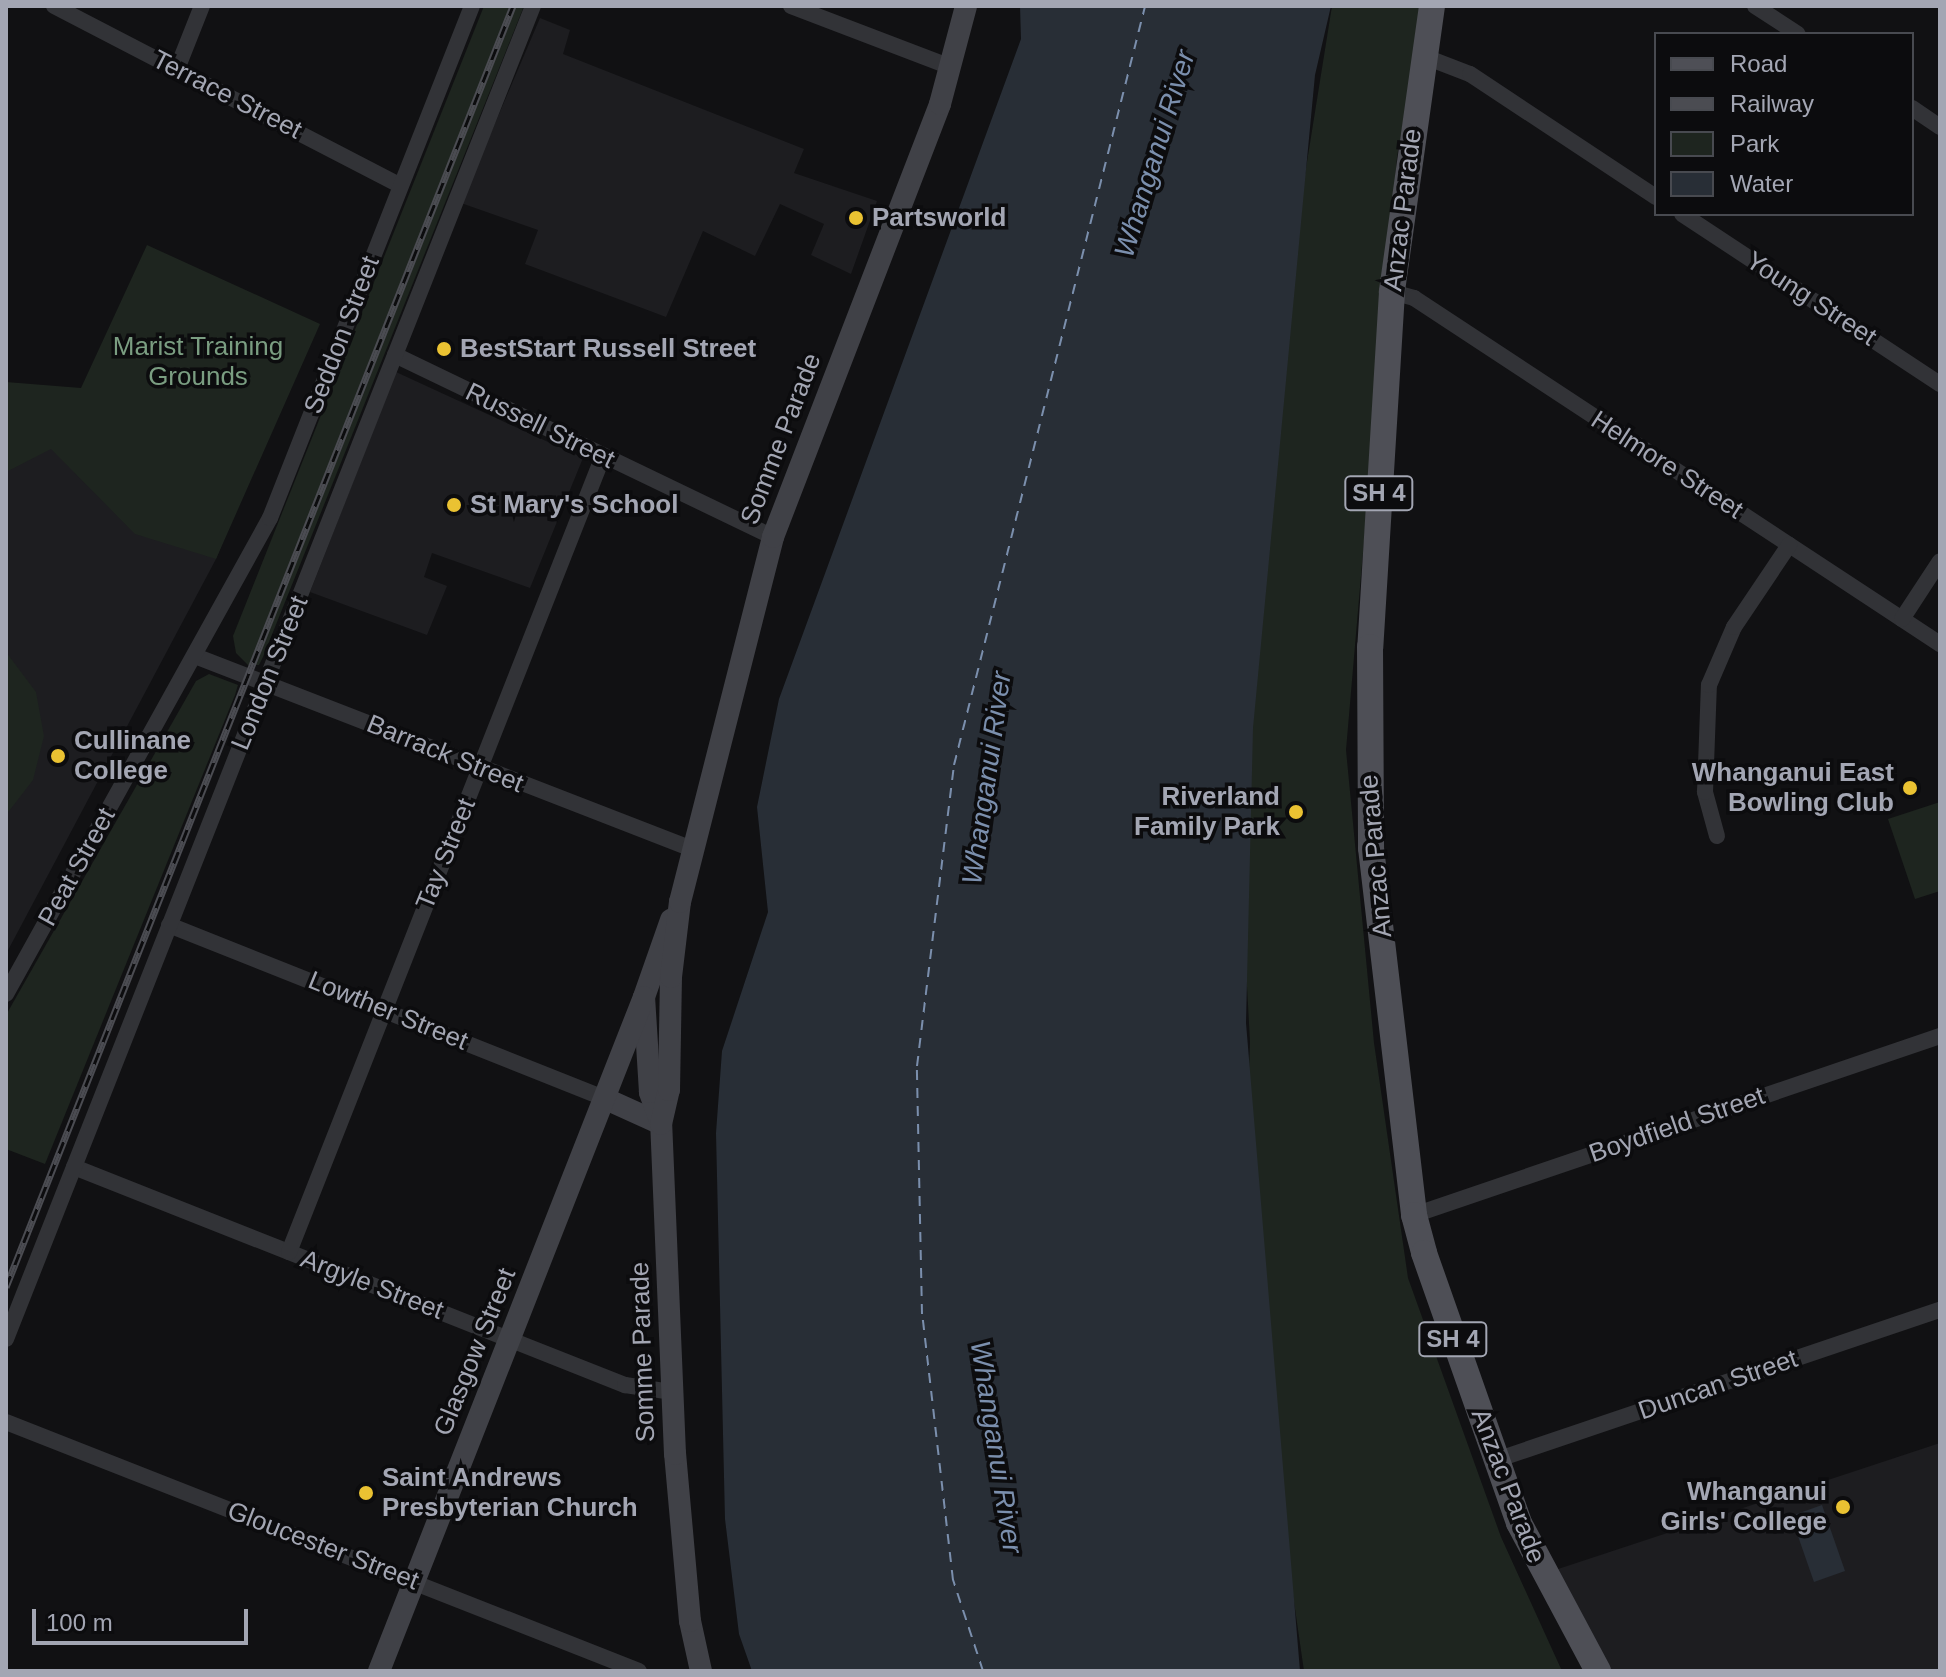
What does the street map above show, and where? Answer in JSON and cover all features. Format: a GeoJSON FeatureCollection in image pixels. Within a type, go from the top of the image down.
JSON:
{"type":"FeatureCollection","features":[{"type":"Feature","properties":{"kind":"main road","name":"Somme Parade"},"geometry":{"type":"LineString","coordinates":[[661,1124],[650,1092],[644,997],[680,902],[695,850],[773,537],[951,67],[966,6]]}},
{"type":"Feature","properties":{"kind":"main road","name":"Anzac Parade"},"geometry":{"type":"LineString","coordinates":[[1432,6],[1392,292],[1368,734],[1371,848],[1414,1215],[1496,1460],[1535,1559],[1598,1671]]}},
{"type":"Feature","properties":{"kind":"main road","name":"Somme Parade"},"geometry":{"type":"LineString","coordinates":[[680,902],[671,977],[669,1090],[661,1124],[672,1392],[690,1621],[701,1671]]}},
{"type":"Feature","properties":{"kind":"main road","name":"Glasgow Street"},"geometry":{"type":"LineString","coordinates":[[606,1099],[624,1079],[645,1041],[671,977]]}},
{"type":"Feature","properties":{"kind":"main road","name":"Glasgow Street"},"geometry":{"type":"LineString","coordinates":[[379,1671],[644,997]]}},
{"type":"Feature","properties":{"kind":"main road"},"geometry":{"type":"LineString","coordinates":[[606,1099],[661,1124]]}},
{"type":"Feature","properties":{"kind":"street","name":"Terrace Street"},"geometry":{"type":"LineString","coordinates":[[54,6],[400,185]]}},
{"type":"Feature","properties":{"kind":"street"},"geometry":{"type":"LineString","coordinates":[[177,69],[202,6]]}},
{"type":"Feature","properties":{"kind":"street","name":"Seddon Street"},"geometry":{"type":"LineString","coordinates":[[195,656],[282,492],[472,6]]}},
{"type":"Feature","properties":{"kind":"street","name":"London Street"},"geometry":{"type":"LineString","coordinates":[[6,1339],[533,6]]}},
{"type":"Feature","properties":{"kind":"street"},"geometry":{"type":"LineString","coordinates":[[791,6],[951,67]]}},
{"type":"Feature","properties":{"kind":"street"},"geometry":{"type":"LineString","coordinates":[[1755,6],[1795,32]]}},
{"type":"Feature","properties":{"kind":"street"},"geometry":{"type":"LineString","coordinates":[[1423,56],[1458,67],[1654,196]]}},
{"type":"Feature","properties":{"kind":"street"},"geometry":{"type":"LineString","coordinates":[[1914,109],[1940,127]]}},
{"type":"Feature","properties":{"kind":"street","name":"Young Street"},"geometry":{"type":"LineString","coordinates":[[1685,216],[1940,384]]}},
{"type":"Feature","properties":{"kind":"street","name":"Helmore Street"},"geometry":{"type":"LineString","coordinates":[[1392,292],[1414,298],[1940,644]]}},
{"type":"Feature","properties":{"kind":"street","name":"Russell Street"},"geometry":{"type":"LineString","coordinates":[[395,355],[773,537]]}},
{"type":"Feature","properties":{"kind":"street","name":"Tay Street"},"geometry":{"type":"LineString","coordinates":[[289,1252],[603,456]]}},
{"type":"Feature","properties":{"kind":"street"},"geometry":{"type":"LineString","coordinates":[[1717,836],[1705,792],[1709,685],[1734,627],[1789,545]]}},
{"type":"Feature","properties":{"kind":"street"},"geometry":{"type":"LineString","coordinates":[[1902,619],[1940,561]]}},
{"type":"Feature","properties":{"kind":"street","name":"Barrack Street"},"geometry":{"type":"LineString","coordinates":[[195,656],[695,850]]}},
{"type":"Feature","properties":{"kind":"street","name":"Peat Street"},"geometry":{"type":"LineString","coordinates":[[6,994],[195,656]]}},
{"type":"Feature","properties":{"kind":"street","name":"Lowther Street"},"geometry":{"type":"LineString","coordinates":[[169,925],[606,1099]]}},
{"type":"Feature","properties":{"kind":"street","name":"Boydfield Street"},"geometry":{"type":"LineString","coordinates":[[1414,1215],[1940,1036]]}},
{"type":"Feature","properties":{"kind":"street","name":"Argyle Street"},"geometry":{"type":"LineString","coordinates":[[74,1167],[642,1391],[672,1392]]}},
{"type":"Feature","properties":{"kind":"street","name":"Duncan Street"},"geometry":{"type":"LineString","coordinates":[[1496,1460],[1940,1310]]}},
{"type":"Feature","properties":{"kind":"street","name":"Gloucester Street"},"geometry":{"type":"LineString","coordinates":[[6,1422],[639,1671]]}},
{"type":"Feature","properties":{"kind":"shaded area"},"geometry":{"type":"Polygon","coordinates":[[[540,18],[570,30],[563,54],[804,149],[794,173],[877,201],[851,274],[811,255],[824,224],[780,204],[755,256],[703,231],[666,317],[525,264],[538,230],[461,203],[540,18]]]}},
{"type":"Feature","properties":{"kind":"shaded area","name":"St Mary's School"},"geometry":{"type":"Polygon","coordinates":[[[396,372],[583,458],[530,588],[432,553],[424,577],[447,586],[427,635],[310,592],[396,372]]]}},
{"type":"Feature","properties":{"kind":"shaded area","name":"Cullinane College"},"geometry":{"type":"Polygon","coordinates":[[[76,400],[249,478],[216,559],[6,954],[6,453],[76,400]]]}},
{"type":"Feature","properties":{"kind":"shaded area","name":"Whanganui Girls' College"},"geometry":{"type":"Polygon","coordinates":[[[1940,1443],[1940,1671],[1604,1671],[1552,1571],[1940,1443]]]}},
{"type":"Feature","properties":{"kind":"green space"},"geometry":{"type":"Polygon","coordinates":[[[484,6],[524,6],[263,657],[259,665],[248,665],[236,653],[233,636],[484,6]]]}},
{"type":"Feature","properties":{"kind":"green space","name":"Riverland Family Park"},"geometry":{"type":"Polygon","coordinates":[[[1332,6],[1423,6],[1397,157],[1346,750],[1374,1043],[1408,1278],[1501,1537],[1562,1671],[1304,1671],[1274,1463],[1244,1217],[1250,1042],[1241,874],[1277,349],[1332,6]]]}},
{"type":"Feature","properties":{"kind":"green space","name":"Marist Training Grounds"},"geometry":{"type":"Polygon","coordinates":[[[147,245],[320,324],[216,559],[135,534],[51,449],[6,472],[6,382],[81,388],[147,245]]]}},
{"type":"Feature","properties":{"kind":"green space"},"geometry":{"type":"Polygon","coordinates":[[[6,652],[36,692],[44,736],[33,780],[6,815],[6,652]]]}},
{"type":"Feature","properties":{"kind":"green space"},"geometry":{"type":"Polygon","coordinates":[[[209,674],[238,685],[235,695],[45,1164],[6,1149],[6,1015],[196,681],[209,674]]]}},
{"type":"Feature","properties":{"kind":"green space"},"geometry":{"type":"Polygon","coordinates":[[[1940,802],[1940,891],[1915,899],[1888,819],[1940,802]]]}},
{"type":"Feature","properties":{"kind":"water","name":"Whanganui River"},"geometry":{"type":"Polygon","coordinates":[[[1020,6],[1331,6],[1315,75],[1253,728],[1246,1023],[1300,1671],[752,1671],[739,1634],[725,1519],[716,1133],[722,1051],[768,912],[757,807],[779,699],[1021,39],[1020,6]]]}},
{"type":"Feature","properties":{"kind":"water"},"geometry":{"type":"Polygon","coordinates":[[[1822,1505],[1845,1571],[1814,1582],[1791,1516],[1822,1505]]]}},
{"type":"Feature","properties":{"kind":"ferry route"},"geometry":{"type":"LineString","coordinates":[[983,1671],[953,1580],[922,1314],[917,1066],[954,765],[1145,6]]}},
{"type":"Feature","properties":{"kind":"railway"},"geometry":{"type":"LineString","coordinates":[[6,1287],[513,6]]}},
{"type":"Feature","properties":{"kind":"place","name":"Partsworld"},"geometry":{"type":"Point","coordinates":[856,218]}},
{"type":"Feature","properties":{"kind":"place","name":"BestStart Russell Street"},"geometry":{"type":"Point","coordinates":[444,349]}},
{"type":"Feature","properties":{"kind":"place","name":"St Mary's School"},"geometry":{"type":"Point","coordinates":[454,505]}},
{"type":"Feature","properties":{"kind":"place","name":"Cullinane College"},"geometry":{"type":"Point","coordinates":[58,756]}},
{"type":"Feature","properties":{"kind":"place","name":"Whanganui East Bowling Club"},"geometry":{"type":"Point","coordinates":[1910,788]}},
{"type":"Feature","properties":{"kind":"place","name":"Riverland Family Park"},"geometry":{"type":"Point","coordinates":[1296,812]}},
{"type":"Feature","properties":{"kind":"place","name":"Saint Andrews Presbyterian Church"},"geometry":{"type":"Point","coordinates":[366,1493]}},
{"type":"Feature","properties":{"kind":"place","name":"Whanganui Girls' College"},"geometry":{"type":"Point","coordinates":[1843,1507]}}]}
